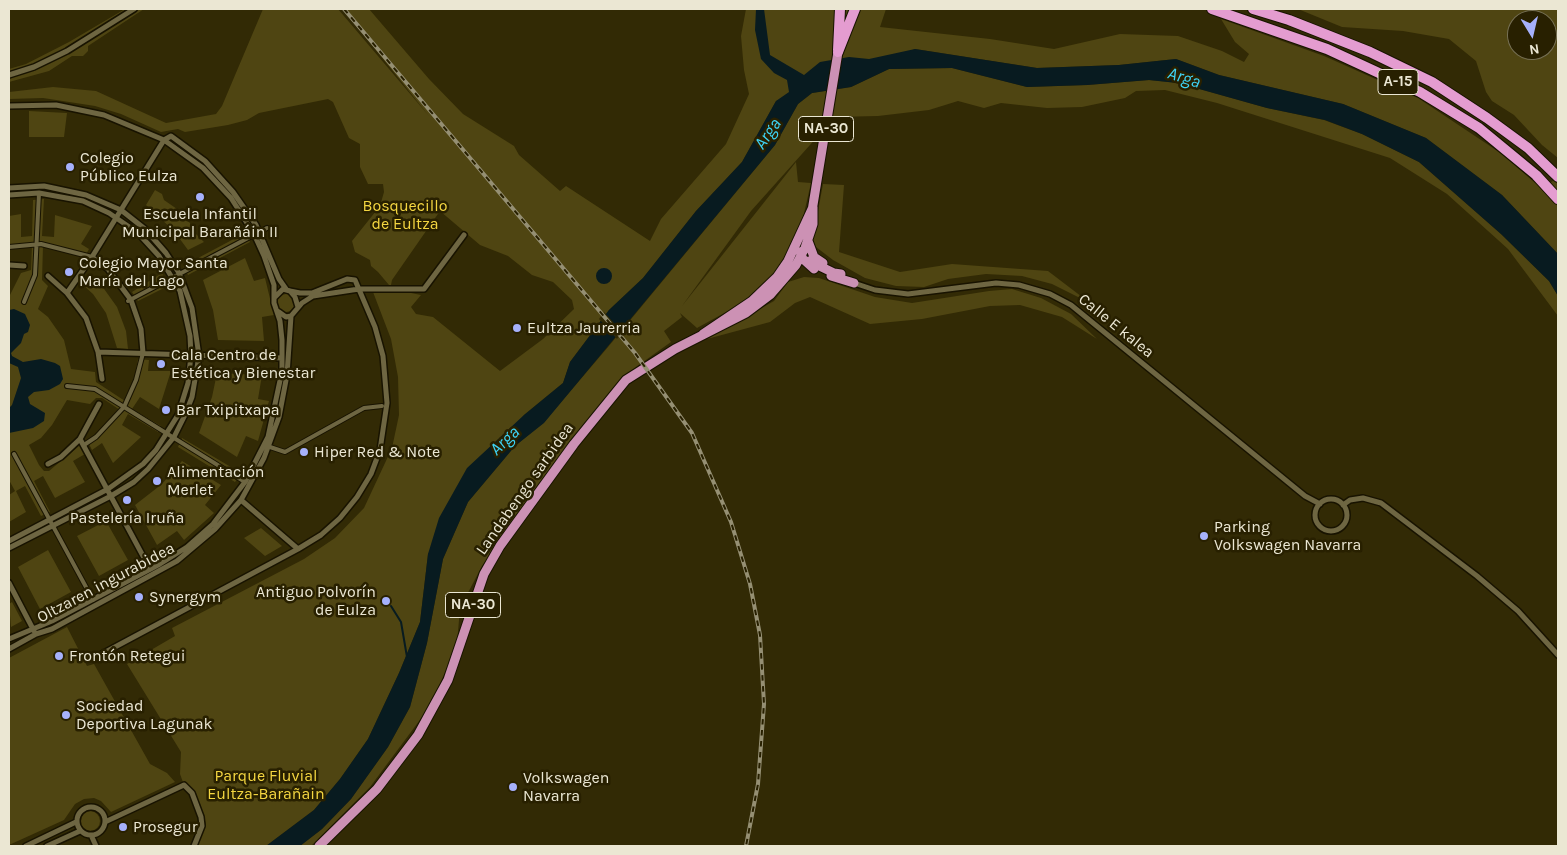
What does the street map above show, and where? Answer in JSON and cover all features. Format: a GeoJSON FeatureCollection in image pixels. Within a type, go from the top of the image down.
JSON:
{"type":"FeatureCollection","features":[{"type":"Feature","properties":{"kind":"highway"},"geometry":{"type":"LineString","coordinates":[[840,9],[844,22]]}},
{"type":"Feature","properties":{"kind":"highway"},"geometry":{"type":"LineString","coordinates":[[838,52],[845,9]]}},
{"type":"Feature","properties":{"kind":"highway"},"geometry":{"type":"LineString","coordinates":[[844,22],[855,9]]}},
{"type":"Feature","properties":{"kind":"highway","name":"A-15"},"geometry":{"type":"LineString","coordinates":[[1212,9],[1327,49],[1420,92],[1479,128],[1536,175],[1558,199]]}},
{"type":"Feature","properties":{"kind":"highway","name":"A-15"},"geometry":{"type":"LineString","coordinates":[[1253,9],[1289,20],[1370,52],[1432,82],[1528,148],[1558,177]]}},
{"type":"Feature","properties":{"kind":"highway","name":"NA-30"},"geometry":{"type":"LineString","coordinates":[[813,207],[838,52]]}},
{"type":"Feature","properties":{"kind":"highway"},"geometry":{"type":"LineString","coordinates":[[703,334],[728,323],[758,304],[788,275],[801,259],[808,241],[813,224],[813,207]]}},
{"type":"Feature","properties":{"kind":"highway"},"geometry":{"type":"LineString","coordinates":[[813,207],[800,244],[801,259],[814,269],[839,280],[854,283]]}},
{"type":"Feature","properties":{"kind":"highway"},"geometry":{"type":"LineString","coordinates":[[703,334],[752,301],[765,289],[788,261],[813,207]]}},
{"type":"Feature","properties":{"kind":"highway"},"geometry":{"type":"LineString","coordinates":[[808,241],[814,257],[854,283]]}},
{"type":"Feature","properties":{"kind":"highway"},"geometry":{"type":"LineString","coordinates":[[801,259],[841,274]]}},
{"type":"Feature","properties":{"kind":"highway"},"geometry":{"type":"LineString","coordinates":[[765,289],[772,286],[787,268],[801,259]]}},
{"type":"Feature","properties":{"kind":"highway"},"geometry":{"type":"LineString","coordinates":[[788,275],[800,270],[814,269]]}},
{"type":"Feature","properties":{"kind":"highway","name":"Landabengo sarbidea"},"geometry":{"type":"LineString","coordinates":[[319,846],[377,789],[414,739],[448,680],[484,574],[500,546],[616,390],[650,363],[703,334]]}},
{"type":"Feature","properties":{"kind":"street"},"geometry":{"type":"LineString","coordinates":[[9,75],[34,67],[67,51],[134,9]]}},
{"type":"Feature","properties":{"kind":"street"},"geometry":{"type":"LineString","coordinates":[[9,106],[56,105],[84,110],[122,121],[164,140],[186,154],[217,182],[231,198],[254,234],[271,276],[276,310],[282,315],[290,316],[298,307],[313,296],[359,289],[424,289],[464,235]]}},
{"type":"Feature","properties":{"kind":"street"},"geometry":{"type":"LineString","coordinates":[[67,293],[117,218],[164,140],[173,137],[205,161],[233,192],[260,231],[279,279],[296,297],[298,307]]}},
{"type":"Feature","properties":{"kind":"street"},"geometry":{"type":"LineString","coordinates":[[9,188],[44,186],[64,189],[93,198],[121,210],[150,235],[166,253],[179,273],[192,308],[199,356],[192,398],[174,437],[148,469],[134,482],[111,496],[9,548]]}},
{"type":"Feature","properties":{"kind":"street"},"geometry":{"type":"LineString","coordinates":[[9,195],[39,193],[83,201],[117,218],[148,245],[173,276],[185,309],[191,355],[188,383],[178,415],[168,433],[143,464],[108,489],[9,541]]}},
{"type":"Feature","properties":{"kind":"street"},"geometry":{"type":"LineString","coordinates":[[24,302],[35,275],[39,193]]}},
{"type":"Feature","properties":{"kind":"street"},"geometry":{"type":"LineString","coordinates":[[129,301],[173,276],[267,228]]}},
{"type":"Feature","properties":{"kind":"street"},"geometry":{"type":"LineString","coordinates":[[9,247],[37,244],[62,248],[92,257],[108,269],[129,301],[142,329],[143,353],[136,380],[124,407],[96,437],[84,446]]}},
{"type":"Feature","properties":{"kind":"street"},"geometry":{"type":"LineString","coordinates":[[9,265],[24,266]]}},
{"type":"Feature","properties":{"kind":"street"},"geometry":{"type":"LineString","coordinates":[[48,276],[67,293],[86,318],[98,352],[102,379]]}},
{"type":"Feature","properties":{"kind":"street"},"geometry":{"type":"LineString","coordinates":[[100,655],[298,549],[320,535],[340,518],[357,497],[371,474],[380,450],[388,403],[386,381],[375,327],[359,289],[352,278],[312,293],[288,290],[277,293],[275,297]]}},
{"type":"Feature","properties":{"kind":"street","name":"Calle E kalea"},"geometry":{"type":"LineString","coordinates":[[854,283],[875,290],[908,294],[996,283],[1019,285],[1050,294],[1071,305],[1305,496],[1320,504]]}},
{"type":"Feature","properties":{"kind":"street","name":"Oltzaren ingurabidea"},"geometry":{"type":"LineString","coordinates":[[9,649],[34,632],[150,569],[201,535],[229,503],[245,482],[267,446],[282,358],[280,321],[276,310]]}},
{"type":"Feature","properties":{"kind":"street","name":"Oltzaren ingurabidea"},"geometry":{"type":"LineString","coordinates":[[9,638],[52,629],[176,561],[215,529],[242,498],[267,446],[285,392],[290,316]]}},
{"type":"Feature","properties":{"kind":"street"},"geometry":{"type":"LineString","coordinates":[[98,352],[282,358]]}},
{"type":"Feature","properties":{"kind":"street"},"geometry":{"type":"LineString","coordinates":[[67,386],[93,388],[245,482]]}},
{"type":"Feature","properties":{"kind":"street"},"geometry":{"type":"LineString","coordinates":[[48,464],[61,457],[80,439],[99,404]]}},
{"type":"Feature","properties":{"kind":"street"},"geometry":{"type":"LineString","coordinates":[[267,446],[285,452],[364,408],[382,406]]}},
{"type":"Feature","properties":{"kind":"street"},"geometry":{"type":"LineString","coordinates":[[80,439],[150,569]]}},
{"type":"Feature","properties":{"kind":"street"},"geometry":{"type":"LineString","coordinates":[[14,454],[93,600]]}},
{"type":"Feature","properties":{"kind":"street"},"geometry":{"type":"LineString","coordinates":[[238,490],[242,490],[242,498],[298,549]]}},
{"type":"Feature","properties":{"kind":"street"},"geometry":{"type":"LineString","coordinates":[[1343,505],[1350,500],[1363,498],[1381,503],[1477,576],[1518,611],[1558,654]]}},
{"type":"Feature","properties":{"kind":"street"},"geometry":{"type":"LineString","coordinates":[[1335,500],[1343,505],[1347,514],[1345,523],[1332,531],[1322,528],[1318,524],[1316,514],[1320,504],[1324,501],[1335,500]]}},
{"type":"Feature","properties":{"kind":"street"},"geometry":{"type":"LineString","coordinates":[[229,503],[232,507],[235,506]]}},
{"type":"Feature","properties":{"kind":"street"},"geometry":{"type":"LineString","coordinates":[[9,583],[34,632]]}},
{"type":"Feature","properties":{"kind":"street"},"geometry":{"type":"LineString","coordinates":[[91,836],[99,833],[105,822],[184,786],[192,793],[202,817],[202,826],[194,846]]}},
{"type":"Feature","properties":{"kind":"street"},"geometry":{"type":"LineString","coordinates":[[26,846],[76,822],[82,810],[91,807],[103,813],[105,822]]}},
{"type":"Feature","properties":{"kind":"street"},"geometry":{"type":"LineString","coordinates":[[76,822],[80,830],[91,836],[96,846]]}},
{"type":"Feature","properties":{"kind":"street"},"geometry":{"type":"LineString","coordinates":[[47,846],[80,830]]}},
{"type":"Feature","properties":{"kind":"green space"},"geometry":{"type":"Polygon","coordinates":[[[125,9],[144,9],[88,46],[88,51],[83,56],[72,56],[49,71],[9,82],[9,69],[26,64],[69,42],[125,9]]]}},
{"type":"Feature","properties":{"kind":"green space"},"geometry":{"type":"Polygon","coordinates":[[[263,9],[338,9],[429,116],[343,9],[369,9],[429,79],[463,114],[514,146],[519,155],[560,191],[566,186],[650,241],[661,219],[726,144],[749,94],[744,70],[741,36],[746,9],[886,9],[880,27],[990,39],[1054,49],[1120,34],[1178,36],[1222,51],[1244,62],[1249,54],[1235,42],[1221,19],[1324,56],[1418,98],[1502,154],[1542,189],[1558,177],[1558,254],[1502,195],[1426,138],[1343,104],[1219,75],[1176,59],[1119,65],[1037,68],[915,49],[776,101],[742,162],[696,211],[643,278],[609,310],[570,362],[563,383],[524,415],[428,554],[420,622],[399,673],[368,739],[340,779],[314,810],[266,846],[197,846],[206,824],[200,804],[184,785],[180,774],[181,752],[127,664],[175,636],[172,628],[304,559],[335,538],[364,508],[392,448],[399,415],[398,377],[391,339],[373,292],[406,292],[421,295],[411,307],[416,314],[433,317],[500,371],[543,339],[574,309],[572,300],[553,282],[532,275],[508,256],[480,245],[440,211],[392,280],[391,285],[389,285],[371,266],[370,260],[355,252],[352,241],[380,206],[384,192],[383,184],[368,184],[360,167],[360,144],[349,138],[333,102],[328,99],[259,113],[247,120],[228,125],[185,132],[178,129],[161,132],[121,114],[95,106],[43,98],[9,99],[9,92],[53,87],[96,91],[166,123],[216,114],[222,106],[263,9]]]}},
{"type":"Feature","properties":{"kind":"green space"},"geometry":{"type":"Polygon","coordinates":[[[1298,9],[1558,9],[1558,158],[1542,145],[1514,115],[1492,101],[1486,92],[1476,61],[1449,39],[1403,31],[1342,27],[1298,9]]]}},
{"type":"Feature","properties":{"kind":"green space"},"geometry":{"type":"Polygon","coordinates":[[[952,68],[1027,87],[1149,80],[1178,83],[1267,108],[1324,120],[1362,134],[1419,162],[1501,234],[1549,281],[1558,296],[1558,316],[1508,249],[1447,194],[1390,158],[1217,103],[1165,90],[1136,91],[1125,98],[1082,107],[1047,108],[1001,103],[984,108],[958,101],[929,110],[878,116],[835,117],[751,211],[682,306],[796,162],[798,182],[811,183],[802,222],[783,266],[761,288],[737,306],[697,328],[680,313],[682,317],[664,331],[671,342],[636,367],[610,392],[482,566],[460,608],[457,644],[431,705],[370,787],[312,845],[300,846],[322,829],[351,799],[388,747],[410,707],[427,643],[443,559],[468,502],[515,446],[544,422],[608,347],[775,145],[798,104],[812,93],[851,87],[889,69],[952,68]]]}},
{"type":"Feature","properties":{"kind":"green space"},"geometry":{"type":"Polygon","coordinates":[[[29,111],[67,113],[64,137],[29,137],[29,111]]]}},
{"type":"Feature","properties":{"kind":"green space"},"geometry":{"type":"Polygon","coordinates":[[[823,184],[844,185],[839,252],[900,272],[952,264],[1048,271],[1090,303],[1052,284],[1022,276],[986,274],[948,279],[924,287],[896,286],[865,278],[833,260],[812,244],[823,184]]]}},
{"type":"Feature","properties":{"kind":"green space"},"geometry":{"type":"Polygon","coordinates":[[[155,190],[162,194],[164,200],[177,209],[177,212],[190,223],[190,228],[204,242],[188,250],[174,231],[146,205],[155,190]]]}},
{"type":"Feature","properties":{"kind":"green space"},"geometry":{"type":"Polygon","coordinates":[[[44,199],[42,236],[54,237],[55,215],[92,226],[81,244],[89,249],[84,258],[69,252],[43,246],[42,280],[48,286],[38,309],[48,317],[64,340],[71,369],[95,372],[96,382],[125,401],[134,381],[138,359],[149,360],[148,371],[171,371],[159,409],[140,397],[132,409],[161,426],[158,432],[128,414],[122,425],[141,437],[113,463],[102,443],[92,450],[87,440],[102,430],[120,410],[102,398],[96,398],[90,404],[67,400],[52,425],[41,438],[29,445],[39,465],[44,471],[49,471],[80,445],[85,454],[73,461],[85,482],[55,498],[43,476],[34,481],[50,512],[41,516],[25,486],[16,491],[26,512],[9,522],[9,495],[15,491],[9,480],[9,297],[21,273],[31,270],[32,245],[9,247],[9,216],[21,214],[21,237],[32,236],[33,200],[44,199]]]}},
{"type":"Feature","properties":{"kind":"green space"},"geometry":{"type":"Polygon","coordinates":[[[245,233],[250,242],[188,275],[183,266],[245,233]]]}},
{"type":"Feature","properties":{"kind":"green space"},"geometry":{"type":"Polygon","coordinates":[[[245,258],[254,281],[265,278],[274,315],[262,317],[264,341],[218,340],[213,310],[203,280],[245,258]]]}},
{"type":"Feature","properties":{"kind":"green space"},"geometry":{"type":"Polygon","coordinates":[[[162,273],[168,286],[138,301],[132,292],[162,273]]]}},
{"type":"Feature","properties":{"kind":"green space"},"geometry":{"type":"Polygon","coordinates":[[[88,275],[102,286],[117,307],[126,331],[128,349],[117,348],[106,313],[93,294],[83,285],[88,275]]]}},
{"type":"Feature","properties":{"kind":"green space"},"geometry":{"type":"Polygon","coordinates":[[[804,277],[819,278],[875,297],[912,303],[1012,289],[1041,298],[1071,314],[1097,339],[1062,317],[1020,305],[990,306],[922,319],[870,324],[810,297],[795,303],[770,322],[707,339],[774,301],[788,282],[804,277]]]}},
{"type":"Feature","properties":{"kind":"green space"},"geometry":{"type":"Polygon","coordinates":[[[286,294],[292,297],[295,303],[292,309],[286,312],[280,309],[277,303],[280,297],[286,294]]]}},
{"type":"Feature","properties":{"kind":"green space"},"geometry":{"type":"Polygon","coordinates":[[[217,373],[262,375],[258,399],[269,401],[258,441],[246,436],[237,457],[199,433],[212,397],[217,373]]]}},
{"type":"Feature","properties":{"kind":"green space"},"geometry":{"type":"Polygon","coordinates":[[[182,438],[241,473],[235,482],[178,447],[182,438]]]}},
{"type":"Feature","properties":{"kind":"green space"},"geometry":{"type":"Polygon","coordinates":[[[182,461],[221,485],[205,505],[214,513],[184,540],[177,531],[157,545],[135,505],[162,484],[182,461]]]}},
{"type":"Feature","properties":{"kind":"green space"},"geometry":{"type":"Polygon","coordinates":[[[106,521],[128,560],[99,576],[77,536],[106,521]]]}},
{"type":"Feature","properties":{"kind":"green space"},"geometry":{"type":"Polygon","coordinates":[[[261,528],[282,546],[265,556],[244,538],[261,528]]]}},
{"type":"Feature","properties":{"kind":"green space"},"geometry":{"type":"Polygon","coordinates":[[[48,550],[71,592],[40,609],[18,567],[48,550]]]}},
{"type":"Feature","properties":{"kind":"green space"},"geometry":{"type":"Polygon","coordinates":[[[12,602],[22,621],[11,627],[9,604],[12,602]]]}},
{"type":"Feature","properties":{"kind":"green space","name":"Sociedad Deportiva Lagunak"},"geometry":{"type":"Polygon","coordinates":[[[67,627],[87,666],[94,664],[150,764],[167,773],[175,782],[111,812],[101,801],[94,798],[84,799],[75,804],[64,820],[9,845],[9,658],[67,627]]]}},
{"type":"Feature","properties":{"kind":"green space"},"geometry":{"type":"Polygon","coordinates":[[[90,811],[97,814],[100,821],[97,828],[90,831],[83,828],[80,821],[83,814],[90,811]]]}},
{"type":"Feature","properties":{"kind":"water","name":"Arga"},"geometry":{"type":"Polygon","coordinates":[[[756,9],[764,9],[770,55],[804,75],[820,62],[849,57],[869,59],[915,49],[1037,68],[1119,65],[1176,59],[1219,75],[1343,104],[1426,138],[1502,195],[1558,254],[1558,296],[1549,281],[1501,234],[1419,162],[1362,134],[1325,120],[1267,108],[1178,83],[1149,80],[1027,87],[952,68],[889,69],[851,87],[812,93],[798,104],[775,145],[544,423],[515,446],[468,502],[443,559],[427,643],[410,707],[388,747],[351,799],[322,829],[300,846],[266,846],[314,810],[340,779],[368,739],[399,673],[420,622],[428,554],[439,518],[467,468],[524,415],[563,383],[570,362],[609,310],[643,278],[696,211],[742,162],[776,101],[789,92],[787,80],[774,73],[761,59],[755,30],[756,9]]]}},
{"type":"Feature","properties":{"kind":"water"},"geometry":{"type":"Polygon","coordinates":[[[604,268],[610,270],[612,276],[610,282],[604,284],[598,282],[596,276],[598,270],[604,268]]]}},
{"type":"Feature","properties":{"kind":"water"},"geometry":{"type":"Polygon","coordinates":[[[14,309],[25,314],[30,325],[21,343],[11,353],[12,356],[23,362],[41,359],[55,363],[60,366],[63,379],[60,384],[49,390],[34,392],[28,397],[30,404],[45,413],[44,421],[33,428],[9,433],[9,408],[12,405],[21,378],[18,367],[9,363],[9,310],[14,309]]]}},
{"type":"Feature","properties":{"kind":"pier"},"geometry":{"type":"Polygon","coordinates":[[[604,312],[622,332],[617,339],[599,319],[604,312]]]}},
{"type":"Feature","properties":{"kind":"waterway"},"geometry":{"type":"LineString","coordinates":[[391,606],[401,622],[407,657]]}},
{"type":"Feature","properties":{"kind":"railway"},"geometry":{"type":"LineString","coordinates":[[344,9],[635,353],[692,433],[731,522],[750,584],[760,635],[764,704],[758,784],[746,846]]}},
{"type":"Feature","properties":{"kind":"place","name":"Colegio Público Eulza"},"geometry":{"type":"Point","coordinates":[70,167]}},
{"type":"Feature","properties":{"kind":"place","name":"Escuela Infantil Municipal Barañáin II"},"geometry":{"type":"Point","coordinates":[200,197]}},
{"type":"Feature","properties":{"kind":"place","name":"Colegio Mayor Santa María del Lago"},"geometry":{"type":"Point","coordinates":[69,272]}},
{"type":"Feature","properties":{"kind":"place","name":"Eultza Jaurerria"},"geometry":{"type":"Point","coordinates":[517,328]}},
{"type":"Feature","properties":{"kind":"place","name":"Cala Centro de Estética y Bienestar"},"geometry":{"type":"Point","coordinates":[161,364]}},
{"type":"Feature","properties":{"kind":"place","name":"Bar Txipitxapa"},"geometry":{"type":"Point","coordinates":[166,410]}},
{"type":"Feature","properties":{"kind":"place","name":"Hiper Red & Note"},"geometry":{"type":"Point","coordinates":[304,452]}},
{"type":"Feature","properties":{"kind":"place","name":"Alimentación Merlet"},"geometry":{"type":"Point","coordinates":[157,481]}},
{"type":"Feature","properties":{"kind":"place","name":"Pastelería Iruña"},"geometry":{"type":"Point","coordinates":[127,500]}},
{"type":"Feature","properties":{"kind":"place","name":"Parking Volkswagen Navarra"},"geometry":{"type":"Point","coordinates":[1204,536]}},
{"type":"Feature","properties":{"kind":"place","name":"Synergym"},"geometry":{"type":"Point","coordinates":[139,597]}},
{"type":"Feature","properties":{"kind":"place","name":"Antiguo Polvorín de Eulza"},"geometry":{"type":"Point","coordinates":[386,601]}},
{"type":"Feature","properties":{"kind":"place","name":"Frontón Retegui"},"geometry":{"type":"Point","coordinates":[59,656]}},
{"type":"Feature","properties":{"kind":"place","name":"Sociedad Deportiva Lagunak"},"geometry":{"type":"Point","coordinates":[66,715]}},
{"type":"Feature","properties":{"kind":"place","name":"Volkswagen Navarra"},"geometry":{"type":"Point","coordinates":[513,787]}},
{"type":"Feature","properties":{"kind":"place","name":"Prosegur"},"geometry":{"type":"Point","coordinates":[123,827]}},
{"type":"Feature","properties":{"kind":"park label","name":"Bosquecillo de Eultza"},"geometry":{"type":"Point","coordinates":[405,215]}},
{"type":"Feature","properties":{"kind":"park label","name":"Parque Fluvial Eultza-Barañain"},"geometry":{"type":"Point","coordinates":[266,785]}}]}
